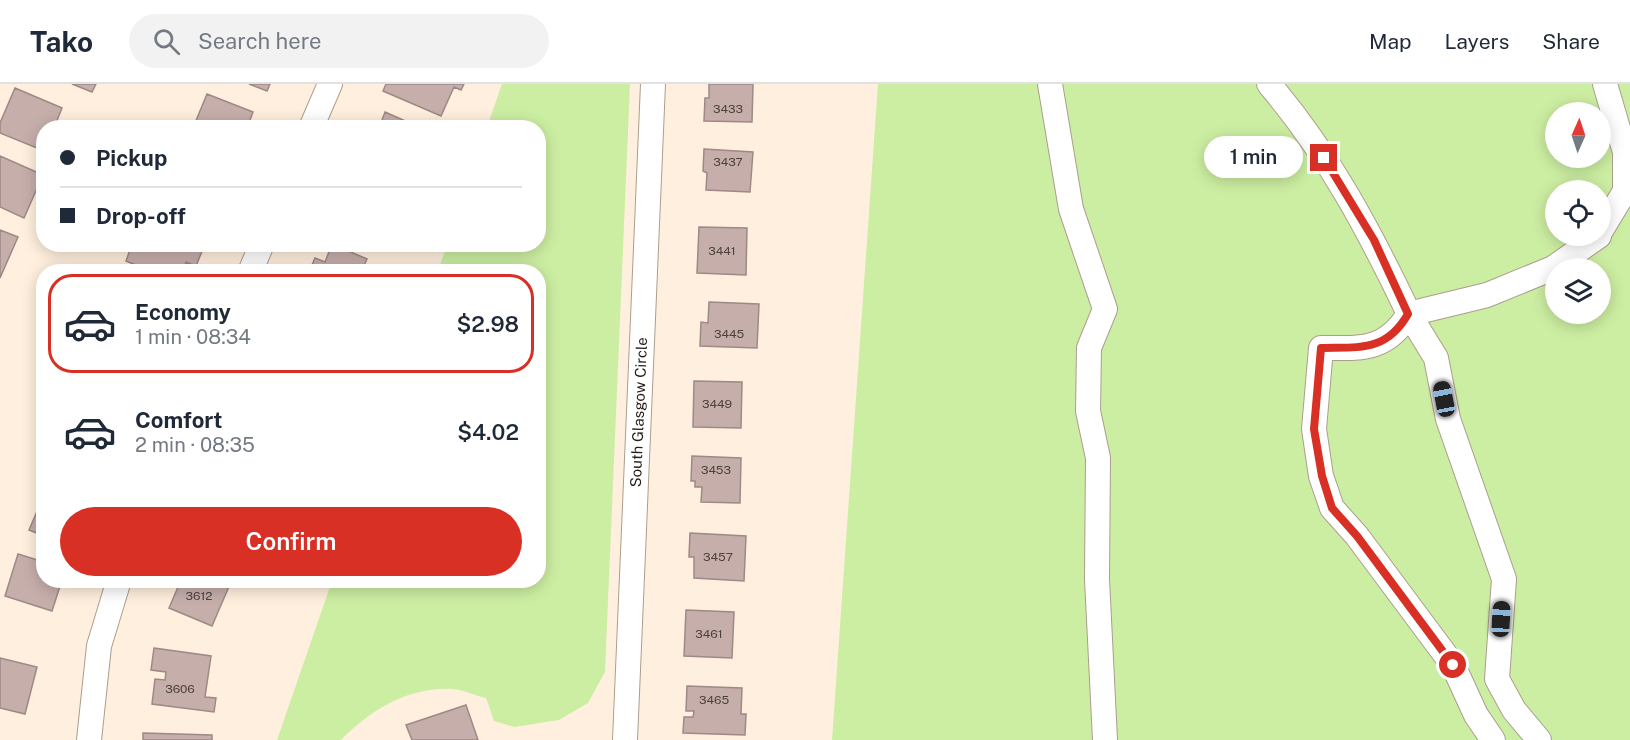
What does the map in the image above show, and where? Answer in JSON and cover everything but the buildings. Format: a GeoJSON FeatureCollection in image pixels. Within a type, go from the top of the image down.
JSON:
{"type":"FeatureCollection","features":[{"type":"Feature","properties":{"kind":"street"},"geometry":{"type":"LineString","coordinates":[[314,120],[330,84]]}},
{"type":"Feature","properties":{"kind":"street","name":"South Glasgow Circle"},"geometry":{"type":"LineString","coordinates":[[625,740],[653,84]]}},
{"type":"Feature","properties":{"kind":"street"},"geometry":{"type":"LineString","coordinates":[[1050,84],[1071,209],[1104,309],[1089,348],[1088,411],[1098,458],[1097,579],[1104,740]]}},
{"type":"Feature","properties":{"kind":"street"},"geometry":{"type":"LineString","coordinates":[[1269,84],[1287,105],[1336,176],[1374,240],[1408,314],[1436,358],[1448,419],[1504,579],[1497,679],[1514,710],[1539,740]]}},
{"type":"Feature","properties":{"kind":"street"},"geometry":{"type":"LineString","coordinates":[[1605,84],[1625,152],[1626,191],[1611,216]]}},
{"type":"Feature","properties":{"kind":"street"},"geometry":{"type":"LineString","coordinates":[[1493,740],[1476,715],[1453,665],[1357,536],[1332,508],[1322,476],[1314,429],[1321,348],[1370,347],[1399,330],[1408,314],[1486,294],[1553,268],[1583,246]]}},
{"type":"Feature","properties":{"kind":"street"},"geometry":{"type":"LineString","coordinates":[[89,740],[99,646],[117,588]]}},
{"type":"Feature","properties":{"kind":"green space"},"geometry":{"type":"Polygon","coordinates":[[[502,84],[630,84],[605,672],[588,703],[559,720],[514,727],[494,721],[486,698],[454,689],[438,689],[407,696],[378,709],[341,740],[277,740],[330,588],[546,588],[546,264],[440,264],[445,252],[546,252],[546,120],[489,120],[502,84]]]}},
{"type":"Feature","properties":{"kind":"green space"},"geometry":{"type":"Polygon","coordinates":[[[878,84],[1630,84],[1630,740],[832,740],[878,84]]]}},
{"type":"Feature","properties":{"kind":"route"},"geometry":{"type":"LineString","coordinates":[[1324,158],[1374,240],[1408,314],[1399,330],[1370,347],[1321,348],[1316,378],[1314,429],[1322,476],[1332,508],[1357,536],[1453,665]]}}]}
